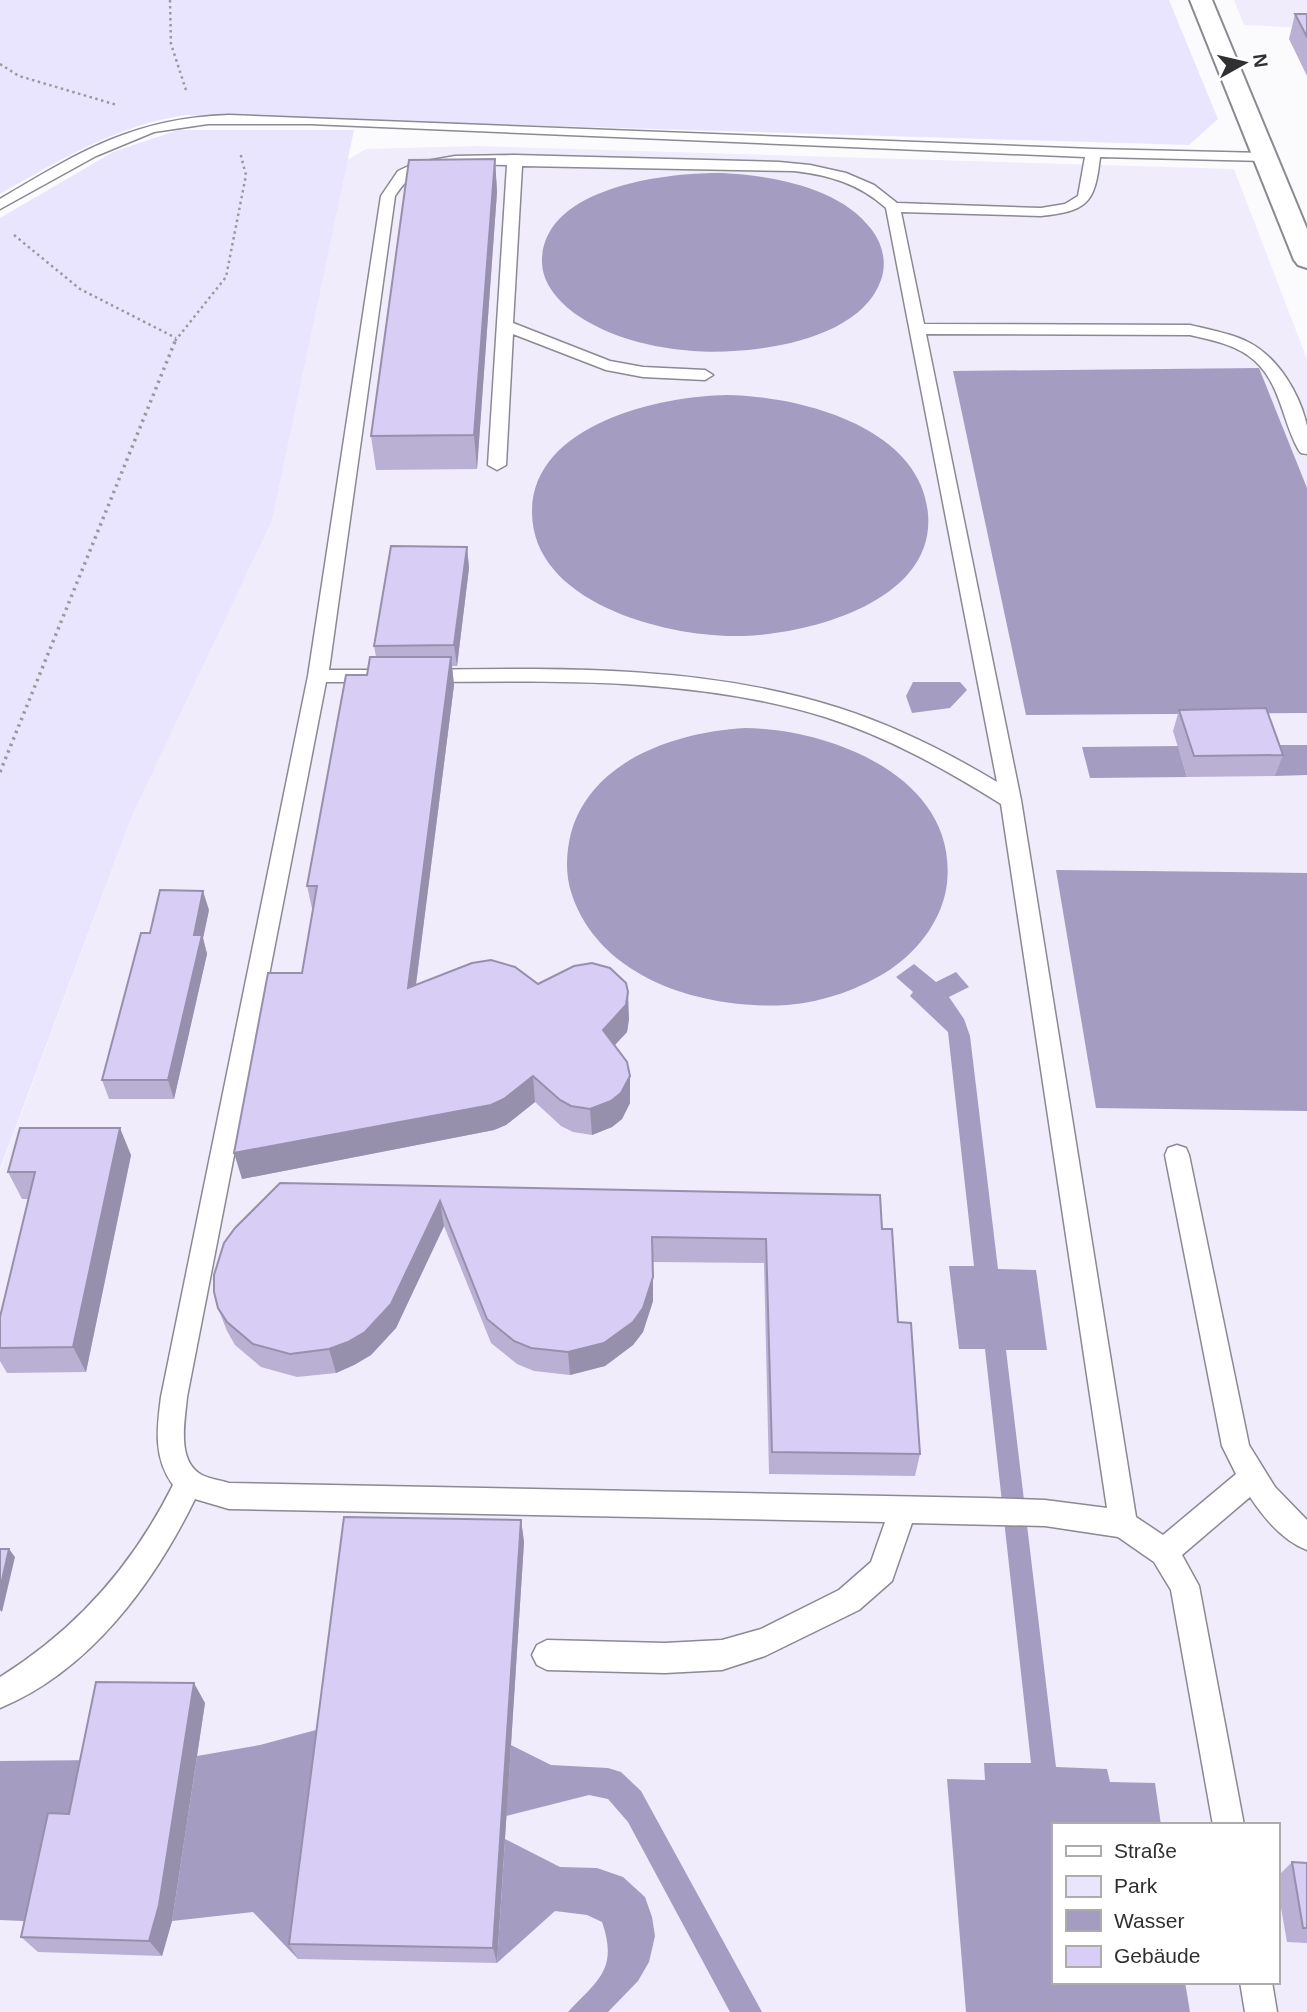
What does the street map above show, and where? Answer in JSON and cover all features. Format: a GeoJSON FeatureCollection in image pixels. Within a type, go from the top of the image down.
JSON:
{"type":"FeatureCollection","features":[{"type":"Feature","properties":{"kind":"main road"},"geometry":{"type":"LineString","coordinates":[[1201,0],[1307,260]]}},
{"type":"Feature","properties":{"kind":"lane"},"geometry":{"type":"LineString","coordinates":[[0,205],[97,149],[150,128],[232,120],[324,121],[1093,153],[1265,157]]}},
{"type":"Feature","properties":{"kind":"lane"},"geometry":{"type":"LineString","coordinates":[[893,207],[1041,212],[1062,210],[1079,205],[1088,192],[1093,153]]}},
{"type":"Feature","properties":{"kind":"lane"},"geometry":{"type":"LineString","coordinates":[[497,464],[515,159]]}},
{"type":"Feature","properties":{"kind":"lane"},"geometry":{"type":"LineString","coordinates":[[1123,1524],[1011,800],[893,207],[878,194],[842,176],[802,167],[515,159],[455,160],[420,166],[403,174],[388,196],[318,676],[174,1397],[170,1431],[172,1459],[189,1482],[229,1496],[985,1511],[1045,1513],[1123,1524],[1164,1552],[1185,1586],[1228,1823]]}},
{"type":"Feature","properties":{"kind":"lane"},"geometry":{"type":"LineString","coordinates":[[504,325],[606,365],[643,372],[705,375]]}},
{"type":"Feature","properties":{"kind":"lane"},"geometry":{"type":"LineString","coordinates":[[917,329],[1190,330],[1224,336],[1265,358],[1276,372],[1307,449]]}},
{"type":"Feature","properties":{"kind":"lane"},"geometry":{"type":"LineString","coordinates":[[318,676],[490,675],[591,678],[708,686],[768,696],[829,711],[886,733],[949,761],[1011,800]]}},
{"type":"Feature","properties":{"kind":"lane"},"geometry":{"type":"LineString","coordinates":[[1177,1155],[1236,1446],[1251,1479],[1286,1521],[1307,1537]]}},
{"type":"Feature","properties":{"kind":"lane"},"geometry":{"type":"LineString","coordinates":[[1164,1552],[1251,1479]]}},
{"type":"Feature","properties":{"kind":"lane"},"geometry":{"type":"LineString","coordinates":[[0,1692],[71,1647],[116,1600],[171,1521],[189,1482]]}},
{"type":"Feature","properties":{"kind":"lane"},"geometry":{"type":"LineString","coordinates":[[547,1655],[665,1658],[722,1655],[765,1642],[849,1600],[882,1571],[904,1509]]}},
{"type":"Feature","properties":{"kind":"lane"},"geometry":{"type":"LineString","coordinates":[[1256,1984],[1261,2012]]}},
{"type":"Feature","properties":{"kind":"path"},"geometry":{"type":"LineString","coordinates":[[170,0],[168,18],[174,57],[186,81],[186,103],[198,122]]}},
{"type":"Feature","properties":{"kind":"path"},"geometry":{"type":"LineString","coordinates":[[0,64],[19,76],[163,117],[177,124]]}},
{"type":"Feature","properties":{"kind":"path"},"geometry":{"type":"LineString","coordinates":[[0,772],[176,338],[226,277],[246,175],[232,120]]}},
{"type":"Feature","properties":{"kind":"path"},"geometry":{"type":"LineString","coordinates":[[10,232],[80,289],[176,338]]}},
{"type":"Feature","properties":{"kind":"shaded area"},"geometry":{"type":"Polygon","coordinates":[[[1234,0],[1307,0],[1307,28],[1244,25],[1234,0]]]}},
{"type":"Feature","properties":{"kind":"shaded area"},"geometry":{"type":"Polygon","coordinates":[[[477,146],[1234,169],[1307,359],[1307,2012],[0,2012],[0,1171],[132,816],[272,521],[347,160],[366,149],[477,146]]]}},
{"type":"Feature","properties":{"kind":"green space"},"geometry":{"type":"Polygon","coordinates":[[[0,0],[1169,0],[1218,119],[1189,145],[186,115],[113,135],[0,194],[0,0]]]}},
{"type":"Feature","properties":{"kind":"green space"},"geometry":{"type":"Polygon","coordinates":[[[178,130],[354,130],[272,521],[132,816],[0,1169],[0,218],[113,152],[178,130]]]}},
{"type":"Feature","properties":{"kind":"water"},"geometry":{"type":"Polygon","coordinates":[[[700,173],[763,177],[804,186],[842,203],[858,215],[876,236],[884,261],[881,280],[869,301],[850,318],[799,341],[771,347],[716,352],[663,347],[618,336],[577,315],[552,291],[542,268],[548,234],[564,215],[586,199],[613,188],[643,181],[700,173]]]}},
{"type":"Feature","properties":{"kind":"water"},"geometry":{"type":"Polygon","coordinates":[[[1259,368],[1307,488],[1307,713],[1026,715],[953,371],[1259,368]]]}},
{"type":"Feature","properties":{"kind":"water"},"geometry":{"type":"Polygon","coordinates":[[[727,395],[787,402],[820,410],[852,422],[880,438],[904,458],[920,484],[928,514],[925,545],[910,571],[888,592],[859,609],[827,622],[762,635],[734,636],[672,629],[606,608],[577,591],[554,569],[538,543],[532,512],[538,482],[553,457],[576,437],[604,421],[636,409],[668,401],[727,395]]]}},
{"type":"Feature","properties":{"kind":"water"},"geometry":{"type":"Polygon","coordinates":[[[913,682],[960,682],[967,690],[950,708],[912,713],[906,696],[913,682]]]}},
{"type":"Feature","properties":{"kind":"water"},"geometry":{"type":"Polygon","coordinates":[[[745,728],[814,738],[850,750],[882,766],[911,788],[932,814],[945,846],[947,883],[941,908],[928,932],[911,952],[891,969],[867,983],[828,998],[787,1005],[724,1002],[691,995],[660,984],[632,969],[607,949],[586,925],[568,880],[568,848],[582,807],[597,786],[617,768],[666,743],[745,728]]]}},
{"type":"Feature","properties":{"kind":"water"},"geometry":{"type":"Polygon","coordinates":[[[1265,745],[1307,745],[1307,775],[1275,776],[1265,745]]]}},
{"type":"Feature","properties":{"kind":"water"},"geometry":{"type":"Polygon","coordinates":[[[1178,746],[1187,777],[1090,778],[1082,747],[1178,746]]]}},
{"type":"Feature","properties":{"kind":"water"},"geometry":{"type":"Polygon","coordinates":[[[1056,870],[1307,873],[1307,1111],[1096,1108],[1056,870]]]}},
{"type":"Feature","properties":{"kind":"water"},"geometry":{"type":"Polygon","coordinates":[[[914,964],[936,982],[956,972],[969,987],[949,997],[964,1019],[970,1036],[998,1269],[1036,1270],[1047,1350],[1006,1350],[1056,1767],[1107,1769],[1110,1782],[1155,1783],[1161,1823],[1052,1823],[1052,1984],[1185,1984],[1190,2012],[966,2012],[947,1779],[985,1780],[984,1763],[1031,1763],[985,1349],[959,1349],[949,1266],[974,1266],[948,1032],[910,996],[913,992],[896,977],[914,964]]]}},
{"type":"Feature","properties":{"kind":"water"},"geometry":{"type":"Polygon","coordinates":[[[327,1727],[298,1959],[253,1912],[172,1921],[197,1756],[260,1745],[327,1727]]]}},
{"type":"Feature","properties":{"kind":"water"},"geometry":{"type":"Polygon","coordinates":[[[511,1745],[551,1765],[608,1768],[621,1772],[641,1791],[762,2012],[730,2012],[628,1822],[608,1799],[589,1795],[506,1816],[511,1745]]]}},
{"type":"Feature","properties":{"kind":"water"},"geometry":{"type":"Polygon","coordinates":[[[99,1760],[46,1922],[0,1920],[0,1761],[99,1760]]]}},
{"type":"Feature","properties":{"kind":"water"},"geometry":{"type":"Polygon","coordinates":[[[505,1839],[560,1867],[597,1868],[623,1877],[645,1897],[655,1936],[649,1962],[638,1981],[608,2012],[568,2012],[597,1981],[606,1962],[608,1951],[602,1922],[587,1915],[555,1911],[497,1963],[505,1839]]]}},
{"type":"Feature","properties":{"kind":"building"},"geometry":{"type":"Polygon","coordinates":[[[1295,14],[1307,14],[1307,37],[1295,14]]]}},
{"type":"Feature","properties":{"kind":"building"},"geometry":{"type":"Polygon","coordinates":[[[495,159],[474,435],[371,436],[409,160],[495,159]]]}},
{"type":"Feature","properties":{"kind":"building"},"geometry":{"type":"Polygon","coordinates":[[[391,546],[467,547],[454,645],[374,646],[391,546]]]}},
{"type":"Feature","properties":{"kind":"building"},"geometry":{"type":"Polygon","coordinates":[[[370,657],[451,657],[408,988],[472,963],[491,960],[515,967],[538,984],[574,966],[592,963],[610,968],[626,983],[628,992],[626,1005],[603,1030],[627,1062],[630,1076],[621,1093],[611,1101],[590,1109],[571,1106],[560,1100],[533,1076],[504,1099],[491,1105],[234,1153],[268,973],[302,973],[317,886],[307,886],[346,675],[367,675],[370,657]]]}},
{"type":"Feature","properties":{"kind":"building"},"geometry":{"type":"Polygon","coordinates":[[[1266,708],[1283,755],[1194,756],[1179,710],[1266,708]]]}},
{"type":"Feature","properties":{"kind":"building"},"geometry":{"type":"Polygon","coordinates":[[[160,890],[203,891],[194,935],[202,935],[168,1080],[102,1080],[141,933],[150,933],[160,890]]]}},
{"type":"Feature","properties":{"kind":"building"},"geometry":{"type":"Polygon","coordinates":[[[20,1128],[120,1128],[73,1347],[0,1348],[0,1317],[35,1172],[8,1172],[20,1128]]]}},
{"type":"Feature","properties":{"kind":"building"},"geometry":{"type":"Polygon","coordinates":[[[280,1183],[880,1195],[882,1229],[892,1229],[898,1322],[911,1323],[920,1454],[772,1452],[766,1239],[652,1237],[653,1277],[643,1308],[633,1322],[604,1343],[568,1352],[531,1348],[514,1341],[487,1319],[440,1201],[391,1304],[365,1332],[329,1349],[290,1354],[253,1344],[227,1322],[218,1308],[214,1275],[224,1243],[235,1228],[280,1183]]]}},
{"type":"Feature","properties":{"kind":"building"},"geometry":{"type":"Polygon","coordinates":[[[344,1517],[521,1520],[493,1948],[289,1944],[344,1517]]]}},
{"type":"Feature","properties":{"kind":"building"},"geometry":{"type":"Polygon","coordinates":[[[0,1549],[9,1549],[0,1589],[0,1549]]]}},
{"type":"Feature","properties":{"kind":"building"},"geometry":{"type":"Polygon","coordinates":[[[96,1682],[194,1683],[159,1905],[149,1941],[21,1937],[48,1813],[69,1814],[96,1682]]]}},
{"type":"Feature","properties":{"kind":"building"},"geometry":{"type":"Polygon","coordinates":[[[1292,1862],[1307,1863],[1307,1928],[1303,1928],[1292,1862]]]}}]}
